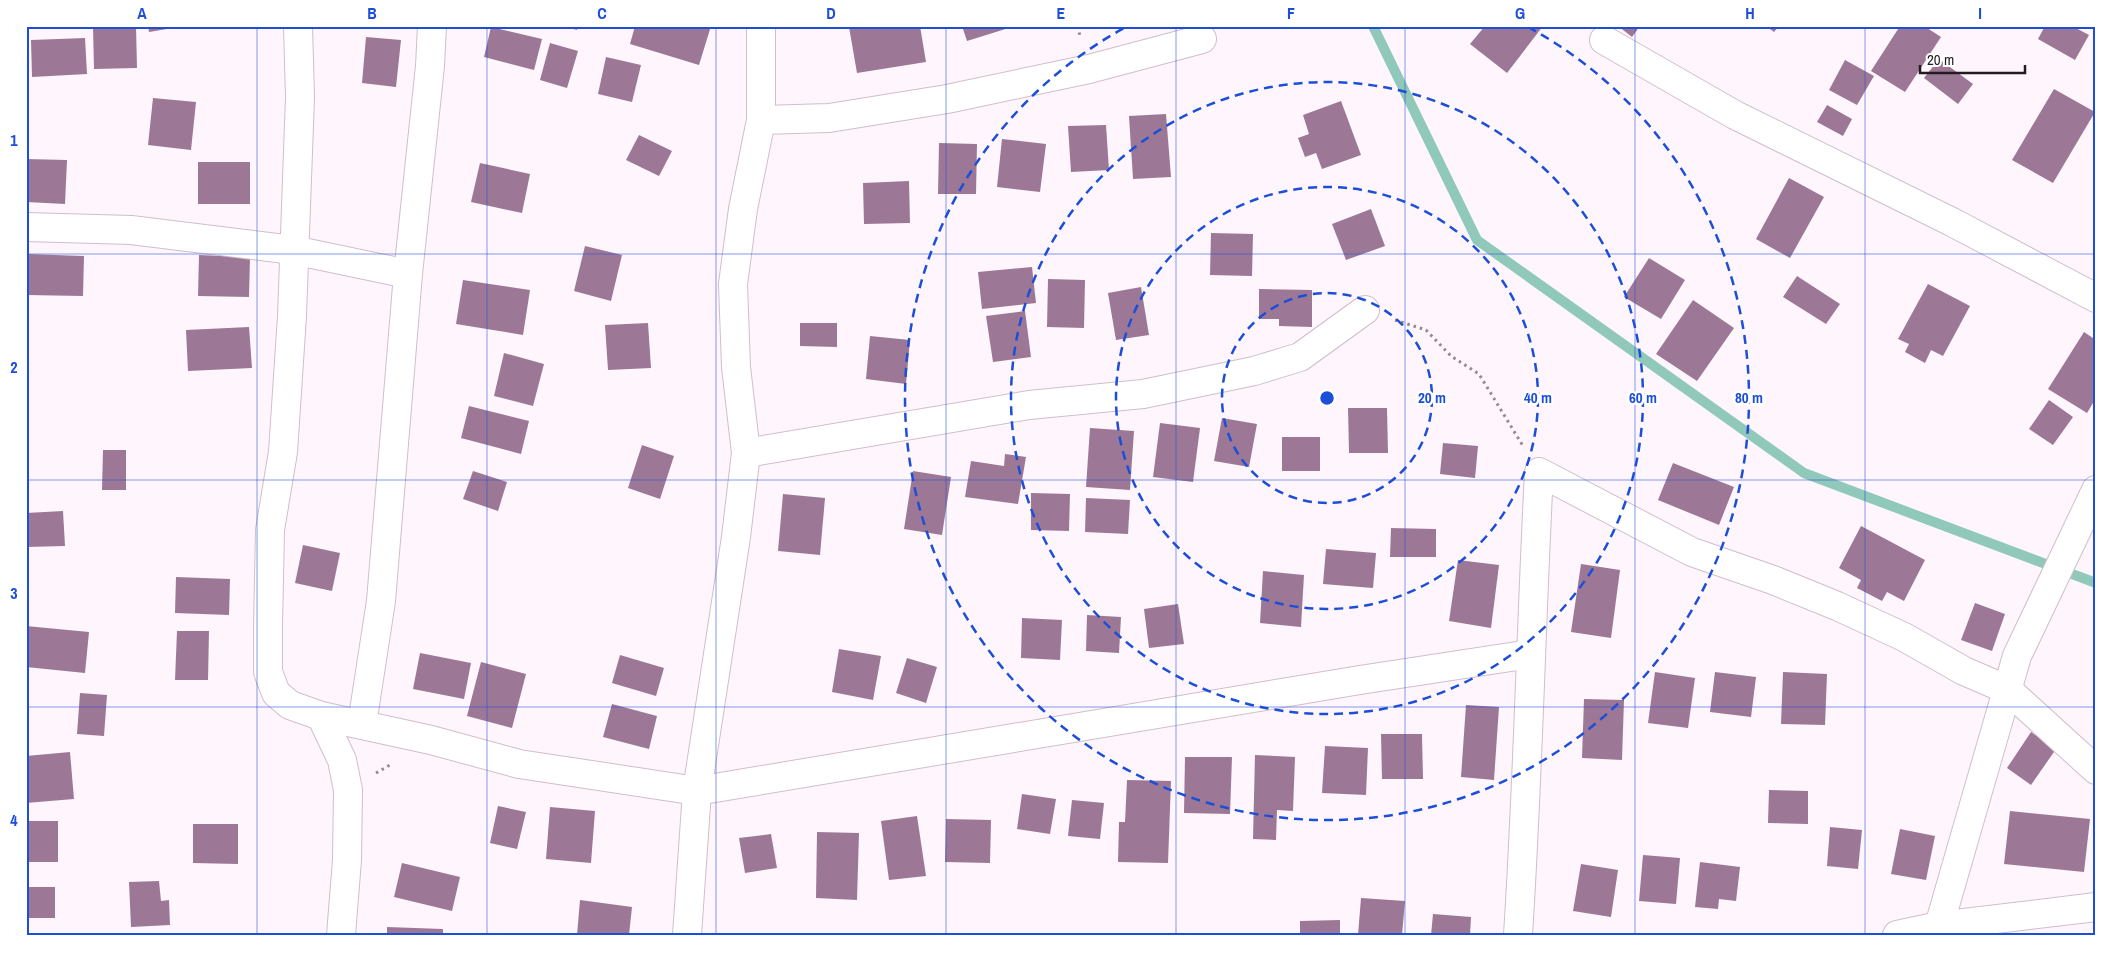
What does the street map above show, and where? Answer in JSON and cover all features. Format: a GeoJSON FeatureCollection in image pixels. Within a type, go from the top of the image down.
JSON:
{"type":"FeatureCollection","features":[{"type":"Feature","properties":{"kind":"street"},"geometry":{"type":"LineString","coordinates":[[298,26],[300,97],[292,316],[283,452],[270,530],[268,672],[276,693],[290,705],[321,716],[431,740],[519,764],[697,791],[1360,680],[1530,654]]}},
{"type":"Feature","properties":{"kind":"street"},"geometry":{"type":"LineString","coordinates":[[362,724],[381,601],[408,274],[430,66],[432,26]]}},
{"type":"Feature","properties":{"kind":"street"},"geometry":{"type":"LineString","coordinates":[[687,935],[697,791],[736,537],[746,453],[736,367],[733,284],[743,209],[761,120],[761,26]]}},
{"type":"Feature","properties":{"kind":"street"},"geometry":{"type":"LineString","coordinates":[[761,120],[829,118],[947,99],[1089,69],[1202,39]]}},
{"type":"Feature","properties":{"kind":"street"},"geometry":{"type":"LineString","coordinates":[[1604,40],[1735,115],[1952,222],[2096,298]]}},
{"type":"Feature","properties":{"kind":"street"},"geometry":{"type":"LineString","coordinates":[[26,227],[131,230],[293,250],[408,274]]}},
{"type":"Feature","properties":{"kind":"street"},"geometry":{"type":"LineString","coordinates":[[746,453],[1028,405],[1143,394],[1254,371],[1300,357],[1365,310]]}},
{"type":"Feature","properties":{"kind":"street"},"geometry":{"type":"LineString","coordinates":[[1518,935],[1526,815],[1530,654],[1539,472],[1692,552],[1773,580],[1837,606],[1904,638],[1964,671],[2008,690],[2096,770]]}},
{"type":"Feature","properties":{"kind":"street"},"geometry":{"type":"LineString","coordinates":[[1939,926],[2017,656],[2096,490]]}},
{"type":"Feature","properties":{"kind":"street"},"geometry":{"type":"LineString","coordinates":[[321,716],[342,760],[348,790],[347,860],[341,935]]}},
{"type":"Feature","properties":{"kind":"street"},"geometry":{"type":"LineString","coordinates":[[1897,935],[1939,926],[2096,907]]}},
{"type":"Feature","properties":{"kind":"path"},"geometry":{"type":"LineString","coordinates":[[1365,310],[1426,330],[1451,356],[1480,374],[1539,472]]}},
{"type":"Feature","properties":{"kind":"building"},"geometry":{"type":"Polygon","coordinates":[[[93,26],[136,26],[137,68],[94,69],[93,26]]]}},
{"type":"Feature","properties":{"kind":"building"},"geometry":{"type":"Polygon","coordinates":[[[148,26],[179,26],[179,27],[149,32],[148,26]]]}},
{"type":"Feature","properties":{"kind":"building"},"geometry":{"type":"Polygon","coordinates":[[[563,26],[578,26],[577,30],[563,26]]]}},
{"type":"Feature","properties":{"kind":"building"},"geometry":{"type":"Polygon","coordinates":[[[635,26],[711,26],[699,65],[630,44],[635,26]]]}},
{"type":"Feature","properties":{"kind":"building"},"geometry":{"type":"Polygon","coordinates":[[[920,26],[926,62],[857,73],[849,27],[920,26]]]}},
{"type":"Feature","properties":{"kind":"building"},"geometry":{"type":"Polygon","coordinates":[[[962,26],[1012,26],[1012,27],[967,41],[962,26]]]}},
{"type":"Feature","properties":{"kind":"building"},"geometry":{"type":"Polygon","coordinates":[[[1485,26],[1543,26],[1507,73],[1470,44],[1485,26]]]}},
{"type":"Feature","properties":{"kind":"building"},"geometry":{"type":"Polygon","coordinates":[[[1618,26],[1640,26],[1632,37],[1618,26]]]}},
{"type":"Feature","properties":{"kind":"building"},"geometry":{"type":"Polygon","coordinates":[[[1766,26],[1779,26],[1774,32],[1766,26]]]}},
{"type":"Feature","properties":{"kind":"building"},"geometry":{"type":"Polygon","coordinates":[[[1900,26],[1924,26],[1941,37],[1905,92],[1871,71],[1900,26]]]}},
{"type":"Feature","properties":{"kind":"building"},"geometry":{"type":"Polygon","coordinates":[[[2045,26],[2072,26],[2089,35],[2075,60],[2038,39],[2045,26]]]}},
{"type":"Feature","properties":{"kind":"building"},"geometry":{"type":"Polygon","coordinates":[[[491,27],[542,39],[534,70],[484,57],[491,27]]]}},
{"type":"Feature","properties":{"kind":"building"},"geometry":{"type":"Polygon","coordinates":[[[366,37],[401,40],[396,87],[362,83],[366,37]]]}},
{"type":"Feature","properties":{"kind":"building"},"geometry":{"type":"Polygon","coordinates":[[[85,38],[87,74],[32,77],[31,40],[85,38]]]}},
{"type":"Feature","properties":{"kind":"building"},"geometry":{"type":"Polygon","coordinates":[[[550,43],[578,51],[567,88],[540,80],[550,43]]]}},
{"type":"Feature","properties":{"kind":"building"},"geometry":{"type":"Polygon","coordinates":[[[606,57],[641,65],[632,102],[598,94],[606,57]]]}},
{"type":"Feature","properties":{"kind":"building"},"geometry":{"type":"Polygon","coordinates":[[[1939,59],[1973,84],[1958,104],[1924,78],[1939,59]]]}},
{"type":"Feature","properties":{"kind":"building"},"geometry":{"type":"Polygon","coordinates":[[[1845,60],[1874,76],[1857,105],[1829,90],[1845,60]]]}},
{"type":"Feature","properties":{"kind":"building"},"geometry":{"type":"Polygon","coordinates":[[[2054,89],[2095,112],[2053,183],[2012,160],[2054,89]]]}},
{"type":"Feature","properties":{"kind":"building"},"geometry":{"type":"Polygon","coordinates":[[[153,98],[196,102],[191,150],[148,145],[153,98]]]}},
{"type":"Feature","properties":{"kind":"building"},"geometry":{"type":"Polygon","coordinates":[[[1341,101],[1361,155],[1322,169],[1316,153],[1305,157],[1298,138],[1309,134],[1303,115],[1341,101]]]}},
{"type":"Feature","properties":{"kind":"building"},"geometry":{"type":"Polygon","coordinates":[[[1827,105],[1852,119],[1843,136],[1817,122],[1827,105]]]}},
{"type":"Feature","properties":{"kind":"building"},"geometry":{"type":"Polygon","coordinates":[[[1166,114],[1171,177],[1133,179],[1129,116],[1166,114]]]}},
{"type":"Feature","properties":{"kind":"building"},"geometry":{"type":"Polygon","coordinates":[[[1106,125],[1109,170],[1071,172],[1068,126],[1106,125]]]}},
{"type":"Feature","properties":{"kind":"building"},"geometry":{"type":"Polygon","coordinates":[[[639,135],[672,151],[659,176],[626,160],[639,135]]]}},
{"type":"Feature","properties":{"kind":"building"},"geometry":{"type":"Polygon","coordinates":[[[1002,139],[1046,144],[1040,192],[997,187],[1002,139]]]}},
{"type":"Feature","properties":{"kind":"building"},"geometry":{"type":"Polygon","coordinates":[[[939,143],[977,144],[976,194],[938,194],[939,143]]]}},
{"type":"Feature","properties":{"kind":"building"},"geometry":{"type":"Polygon","coordinates":[[[26,159],[67,160],[65,204],[26,202],[26,159]]]}},
{"type":"Feature","properties":{"kind":"building"},"geometry":{"type":"Polygon","coordinates":[[[198,162],[250,162],[250,204],[198,204],[198,162]]]}},
{"type":"Feature","properties":{"kind":"building"},"geometry":{"type":"Polygon","coordinates":[[[480,163],[530,174],[522,213],[471,202],[480,163]]]}},
{"type":"Feature","properties":{"kind":"building"},"geometry":{"type":"Polygon","coordinates":[[[1789,178],[1824,197],[1790,258],[1756,239],[1789,178]]]}},
{"type":"Feature","properties":{"kind":"building"},"geometry":{"type":"Polygon","coordinates":[[[909,181],[910,223],[864,224],[863,183],[909,181]]]}},
{"type":"Feature","properties":{"kind":"building"},"geometry":{"type":"Polygon","coordinates":[[[1371,209],[1385,246],[1346,260],[1332,224],[1371,209]]]}},
{"type":"Feature","properties":{"kind":"building"},"geometry":{"type":"Polygon","coordinates":[[[1211,233],[1253,234],[1252,276],[1210,275],[1211,233]]]}},
{"type":"Feature","properties":{"kind":"building"},"geometry":{"type":"Polygon","coordinates":[[[585,246],[622,255],[611,301],[574,291],[585,246]]]}},
{"type":"Feature","properties":{"kind":"building"},"geometry":{"type":"Polygon","coordinates":[[[26,254],[84,256],[83,296],[26,295],[26,254]]]}},
{"type":"Feature","properties":{"kind":"building"},"geometry":{"type":"Polygon","coordinates":[[[199,255],[250,257],[249,297],[198,296],[199,255]]]}},
{"type":"Feature","properties":{"kind":"building"},"geometry":{"type":"Polygon","coordinates":[[[1649,258],[1685,280],[1661,319],[1624,297],[1649,258]]]}},
{"type":"Feature","properties":{"kind":"building"},"geometry":{"type":"Polygon","coordinates":[[[1032,267],[1036,303],[982,309],[978,272],[1032,267]]]}},
{"type":"Feature","properties":{"kind":"building"},"geometry":{"type":"Polygon","coordinates":[[[1797,276],[1840,304],[1826,324],[1783,297],[1797,276]]]}},
{"type":"Feature","properties":{"kind":"building"},"geometry":{"type":"Polygon","coordinates":[[[1048,279],[1085,280],[1084,328],[1047,327],[1048,279]]]}},
{"type":"Feature","properties":{"kind":"building"},"geometry":{"type":"Polygon","coordinates":[[[463,280],[530,290],[523,335],[456,324],[463,280]]]}},
{"type":"Feature","properties":{"kind":"building"},"geometry":{"type":"Polygon","coordinates":[[[1928,284],[1970,306],[1943,356],[1931,350],[1925,363],[1905,352],[1909,344],[1898,339],[1928,284]]]}},
{"type":"Feature","properties":{"kind":"building"},"geometry":{"type":"Polygon","coordinates":[[[1141,287],[1149,335],[1116,340],[1108,293],[1141,287]]]}},
{"type":"Feature","properties":{"kind":"building"},"geometry":{"type":"Polygon","coordinates":[[[1259,289],[1312,290],[1312,327],[1279,326],[1279,319],[1259,319],[1259,289]]]}},
{"type":"Feature","properties":{"kind":"building"},"geometry":{"type":"Polygon","coordinates":[[[1693,300],[1734,328],[1697,381],[1656,354],[1693,300]]]}},
{"type":"Feature","properties":{"kind":"building"},"geometry":{"type":"Polygon","coordinates":[[[1025,311],[1031,357],[993,362],[986,316],[1025,311]]]}},
{"type":"Feature","properties":{"kind":"building"},"geometry":{"type":"Polygon","coordinates":[[[648,323],[651,368],[608,370],[605,325],[648,323]]]}},
{"type":"Feature","properties":{"kind":"building"},"geometry":{"type":"Polygon","coordinates":[[[800,323],[837,323],[837,347],[800,346],[800,323]]]}},
{"type":"Feature","properties":{"kind":"building"},"geometry":{"type":"Polygon","coordinates":[[[249,327],[252,368],[188,371],[186,330],[249,327]]]}},
{"type":"Feature","properties":{"kind":"building"},"geometry":{"type":"Polygon","coordinates":[[[2084,332],[2096,340],[2096,398],[2087,413],[2048,389],[2084,332]]]}},
{"type":"Feature","properties":{"kind":"building"},"geometry":{"type":"Polygon","coordinates":[[[870,336],[910,340],[906,384],[866,379],[870,336]]]}},
{"type":"Feature","properties":{"kind":"building"},"geometry":{"type":"Polygon","coordinates":[[[504,353],[544,364],[533,406],[494,396],[504,353]]]}},
{"type":"Feature","properties":{"kind":"building"},"geometry":{"type":"Polygon","coordinates":[[[2049,400],[2073,417],[2053,445],[2029,429],[2049,400]]]}},
{"type":"Feature","properties":{"kind":"building"},"geometry":{"type":"Polygon","coordinates":[[[469,406],[529,421],[521,454],[461,438],[469,406]]]}},
{"type":"Feature","properties":{"kind":"building"},"geometry":{"type":"Polygon","coordinates":[[[1348,408],[1387,408],[1388,453],[1349,453],[1348,408]]]}},
{"type":"Feature","properties":{"kind":"building"},"geometry":{"type":"Polygon","coordinates":[[[1222,418],[1257,424],[1249,467],[1214,461],[1222,418]]]}},
{"type":"Feature","properties":{"kind":"building"},"geometry":{"type":"Polygon","coordinates":[[[1160,423],[1200,428],[1193,482],[1153,477],[1160,423]]]}},
{"type":"Feature","properties":{"kind":"building"},"geometry":{"type":"Polygon","coordinates":[[[1090,428],[1134,431],[1130,490],[1086,487],[1090,428]]]}},
{"type":"Feature","properties":{"kind":"building"},"geometry":{"type":"Polygon","coordinates":[[[1282,437],[1320,437],[1320,471],[1282,471],[1282,437]]]}},
{"type":"Feature","properties":{"kind":"building"},"geometry":{"type":"Polygon","coordinates":[[[1443,443],[1478,446],[1475,478],[1440,474],[1443,443]]]}},
{"type":"Feature","properties":{"kind":"building"},"geometry":{"type":"Polygon","coordinates":[[[642,445],[674,456],[660,499],[628,488],[642,445]]]}},
{"type":"Feature","properties":{"kind":"building"},"geometry":{"type":"Polygon","coordinates":[[[103,450],[126,450],[126,490],[102,490],[103,450]]]}},
{"type":"Feature","properties":{"kind":"building"},"geometry":{"type":"Polygon","coordinates":[[[1005,454],[1026,457],[1018,504],[965,497],[971,461],[1004,466],[1005,454]]]}},
{"type":"Feature","properties":{"kind":"building"},"geometry":{"type":"Polygon","coordinates":[[[1673,463],[1734,487],[1719,525],[1658,500],[1673,463]]]}},
{"type":"Feature","properties":{"kind":"building"},"geometry":{"type":"Polygon","coordinates":[[[473,471],[507,482],[498,511],[463,499],[473,471]]]}},
{"type":"Feature","properties":{"kind":"building"},"geometry":{"type":"Polygon","coordinates":[[[913,471],[951,477],[942,535],[904,529],[913,471]]]}},
{"type":"Feature","properties":{"kind":"building"},"geometry":{"type":"Polygon","coordinates":[[[1031,493],[1070,494],[1069,531],[1031,530],[1031,493]]]}},
{"type":"Feature","properties":{"kind":"building"},"geometry":{"type":"Polygon","coordinates":[[[783,494],[825,498],[820,555],[778,551],[783,494]]]}},
{"type":"Feature","properties":{"kind":"building"},"geometry":{"type":"Polygon","coordinates":[[[1086,498],[1130,500],[1128,534],[1085,532],[1086,498]]]}},
{"type":"Feature","properties":{"kind":"building"},"geometry":{"type":"Polygon","coordinates":[[[63,511],[65,546],[26,547],[26,513],[63,511]]]}},
{"type":"Feature","properties":{"kind":"building"},"geometry":{"type":"Polygon","coordinates":[[[1861,526],[1925,560],[1904,601],[1887,592],[1882,601],[1857,588],[1861,580],[1839,568],[1861,526]]]}},
{"type":"Feature","properties":{"kind":"building"},"geometry":{"type":"Polygon","coordinates":[[[1391,528],[1436,529],[1436,557],[1390,557],[1391,528]]]}},
{"type":"Feature","properties":{"kind":"building"},"geometry":{"type":"Polygon","coordinates":[[[303,545],[340,553],[332,591],[295,583],[303,545]]]}},
{"type":"Feature","properties":{"kind":"building"},"geometry":{"type":"Polygon","coordinates":[[[1326,549],[1376,553],[1373,588],[1323,584],[1326,549]]]}},
{"type":"Feature","properties":{"kind":"building"},"geometry":{"type":"Polygon","coordinates":[[[1458,560],[1499,565],[1491,628],[1449,621],[1458,560]]]}},
{"type":"Feature","properties":{"kind":"building"},"geometry":{"type":"Polygon","coordinates":[[[1581,564],[1620,570],[1611,638],[1571,632],[1581,564]]]}},
{"type":"Feature","properties":{"kind":"building"},"geometry":{"type":"Polygon","coordinates":[[[1263,571],[1304,575],[1301,627],[1260,623],[1263,571]]]}},
{"type":"Feature","properties":{"kind":"building"},"geometry":{"type":"Polygon","coordinates":[[[176,577],[230,579],[229,615],[175,613],[176,577]]]}},
{"type":"Feature","properties":{"kind":"building"},"geometry":{"type":"Polygon","coordinates":[[[1975,603],[2005,614],[1992,651],[1961,640],[1975,603]]]}},
{"type":"Feature","properties":{"kind":"building"},"geometry":{"type":"Polygon","coordinates":[[[1178,604],[1184,644],[1149,648],[1144,609],[1178,604]]]}},
{"type":"Feature","properties":{"kind":"building"},"geometry":{"type":"Polygon","coordinates":[[[1087,615],[1121,617],[1119,653],[1086,651],[1087,615]]]}},
{"type":"Feature","properties":{"kind":"building"},"geometry":{"type":"Polygon","coordinates":[[[1022,618],[1062,620],[1060,660],[1021,658],[1022,618]]]}},
{"type":"Feature","properties":{"kind":"building"},"geometry":{"type":"Polygon","coordinates":[[[26,626],[89,632],[85,673],[26,667],[26,626]]]}},
{"type":"Feature","properties":{"kind":"building"},"geometry":{"type":"Polygon","coordinates":[[[177,631],[209,631],[208,680],[175,680],[177,631]]]}},
{"type":"Feature","properties":{"kind":"building"},"geometry":{"type":"Polygon","coordinates":[[[839,649],[881,656],[873,700],[832,692],[839,649]]]}},
{"type":"Feature","properties":{"kind":"building"},"geometry":{"type":"Polygon","coordinates":[[[420,653],[471,663],[464,699],[413,689],[420,653]]]}},
{"type":"Feature","properties":{"kind":"building"},"geometry":{"type":"Polygon","coordinates":[[[620,655],[664,668],[656,696],[612,683],[620,655]]]}},
{"type":"Feature","properties":{"kind":"building"},"geometry":{"type":"Polygon","coordinates":[[[907,658],[937,667],[926,703],[896,693],[907,658]]]}},
{"type":"Feature","properties":{"kind":"building"},"geometry":{"type":"Polygon","coordinates":[[[481,662],[526,674],[512,728],[467,716],[481,662]]]}},
{"type":"Feature","properties":{"kind":"building"},"geometry":{"type":"Polygon","coordinates":[[[1655,672],[1695,678],[1688,728],[1648,723],[1655,672]]]}},
{"type":"Feature","properties":{"kind":"building"},"geometry":{"type":"Polygon","coordinates":[[[1715,672],[1756,677],[1751,717],[1710,712],[1715,672]]]}},
{"type":"Feature","properties":{"kind":"building"},"geometry":{"type":"Polygon","coordinates":[[[1783,672],[1827,674],[1825,725],[1781,724],[1783,672]]]}},
{"type":"Feature","properties":{"kind":"building"},"geometry":{"type":"Polygon","coordinates":[[[80,693],[107,695],[104,736],[77,734],[80,693]]]}},
{"type":"Feature","properties":{"kind":"building"},"geometry":{"type":"Polygon","coordinates":[[[1584,699],[1624,700],[1622,760],[1582,758],[1584,699]]]}},
{"type":"Feature","properties":{"kind":"building"},"geometry":{"type":"Polygon","coordinates":[[[612,704],[657,716],[649,749],[603,737],[612,704]]]}},
{"type":"Feature","properties":{"kind":"building"},"geometry":{"type":"Polygon","coordinates":[[[1466,705],[1499,707],[1494,780],[1461,777],[1466,705]]]}},
{"type":"Feature","properties":{"kind":"building"},"geometry":{"type":"Polygon","coordinates":[[[2031,732],[2056,749],[2031,785],[2007,768],[2031,732]]]}},
{"type":"Feature","properties":{"kind":"building"},"geometry":{"type":"Polygon","coordinates":[[[1381,734],[1422,734],[1423,779],[1382,779],[1381,734]]]}},
{"type":"Feature","properties":{"kind":"building"},"geometry":{"type":"Polygon","coordinates":[[[1325,746],[1368,748],[1366,795],[1322,793],[1325,746]]]}},
{"type":"Feature","properties":{"kind":"building"},"geometry":{"type":"Polygon","coordinates":[[[70,752],[74,799],[26,803],[26,756],[70,752]]]}},
{"type":"Feature","properties":{"kind":"building"},"geometry":{"type":"Polygon","coordinates":[[[1255,755],[1295,757],[1293,811],[1277,810],[1276,840],[1253,839],[1255,755]]]}},
{"type":"Feature","properties":{"kind":"building"},"geometry":{"type":"Polygon","coordinates":[[[1185,757],[1232,757],[1230,814],[1184,813],[1185,757]]]}},
{"type":"Feature","properties":{"kind":"building"},"geometry":{"type":"Polygon","coordinates":[[[1127,780],[1171,781],[1168,863],[1118,862],[1119,822],[1125,822],[1127,780]]]}},
{"type":"Feature","properties":{"kind":"building"},"geometry":{"type":"Polygon","coordinates":[[[1769,790],[1808,791],[1808,824],[1768,823],[1769,790]]]}},
{"type":"Feature","properties":{"kind":"building"},"geometry":{"type":"Polygon","coordinates":[[[1022,794],[1056,799],[1050,834],[1017,829],[1022,794]]]}},
{"type":"Feature","properties":{"kind":"building"},"geometry":{"type":"Polygon","coordinates":[[[1072,800],[1104,803],[1100,839],[1068,836],[1072,800]]]}},
{"type":"Feature","properties":{"kind":"building"},"geometry":{"type":"Polygon","coordinates":[[[498,806],[526,812],[517,849],[490,843],[498,806]]]}},
{"type":"Feature","properties":{"kind":"building"},"geometry":{"type":"Polygon","coordinates":[[[550,807],[595,811],[591,863],[546,859],[550,807]]]}},
{"type":"Feature","properties":{"kind":"building"},"geometry":{"type":"Polygon","coordinates":[[[2010,811],[2090,819],[2084,872],[2004,864],[2010,811]]]}},
{"type":"Feature","properties":{"kind":"building"},"geometry":{"type":"Polygon","coordinates":[[[917,816],[926,876],[889,880],[881,821],[917,816]]]}},
{"type":"Feature","properties":{"kind":"building"},"geometry":{"type":"Polygon","coordinates":[[[946,819],[991,820],[990,863],[945,862],[946,819]]]}},
{"type":"Feature","properties":{"kind":"building"},"geometry":{"type":"Polygon","coordinates":[[[26,821],[58,821],[58,862],[26,862],[26,821]]]}},
{"type":"Feature","properties":{"kind":"building"},"geometry":{"type":"Polygon","coordinates":[[[193,824],[238,824],[238,864],[193,863],[193,824]]]}},
{"type":"Feature","properties":{"kind":"building"},"geometry":{"type":"Polygon","coordinates":[[[1830,827],[1862,830],[1858,869],[1827,866],[1830,827]]]}},
{"type":"Feature","properties":{"kind":"building"},"geometry":{"type":"Polygon","coordinates":[[[1900,829],[1935,836],[1926,880],[1891,874],[1900,829]]]}},
{"type":"Feature","properties":{"kind":"building"},"geometry":{"type":"Polygon","coordinates":[[[817,832],[859,833],[857,900],[816,898],[817,832]]]}},
{"type":"Feature","properties":{"kind":"building"},"geometry":{"type":"Polygon","coordinates":[[[771,834],[777,868],[745,873],[739,838],[771,834]]]}},
{"type":"Feature","properties":{"kind":"building"},"geometry":{"type":"Polygon","coordinates":[[[1643,855],[1680,858],[1676,904],[1639,901],[1643,855]]]}},
{"type":"Feature","properties":{"kind":"building"},"geometry":{"type":"Polygon","coordinates":[[[1700,862],[1740,867],[1736,901],[1719,899],[1718,909],[1695,907],[1700,862]]]}},
{"type":"Feature","properties":{"kind":"building"},"geometry":{"type":"Polygon","coordinates":[[[402,863],[460,877],[452,911],[394,897],[402,863]]]}},
{"type":"Feature","properties":{"kind":"building"},"geometry":{"type":"Polygon","coordinates":[[[1581,864],[1618,870],[1611,917],[1573,911],[1581,864]]]}},
{"type":"Feature","properties":{"kind":"building"},"geometry":{"type":"Polygon","coordinates":[[[159,881],[161,901],[169,900],[170,925],[131,927],[129,882],[159,881]]]}},
{"type":"Feature","properties":{"kind":"building"},"geometry":{"type":"Polygon","coordinates":[[[26,887],[55,887],[55,918],[26,918],[26,887]]]}},
{"type":"Feature","properties":{"kind":"building"},"geometry":{"type":"Polygon","coordinates":[[[1361,898],[1405,901],[1402,935],[1358,935],[1361,898]]]}},
{"type":"Feature","properties":{"kind":"building"},"geometry":{"type":"Polygon","coordinates":[[[580,900],[632,907],[629,935],[577,935],[580,900]]]}},
{"type":"Feature","properties":{"kind":"building"},"geometry":{"type":"Polygon","coordinates":[[[1433,914],[1471,917],[1470,935],[1431,935],[1433,914]]]}},
{"type":"Feature","properties":{"kind":"building"},"geometry":{"type":"Polygon","coordinates":[[[1340,920],[1340,935],[1300,935],[1300,921],[1340,920]]]}},
{"type":"Feature","properties":{"kind":"building"},"geometry":{"type":"Polygon","coordinates":[[[387,927],[443,929],[443,935],[387,935],[387,927]]]}},
{"type":"Feature","properties":{"kind":"waterway"},"geometry":{"type":"LineString","coordinates":[[1373,26],[1477,240],[1804,473],[2096,583]]}}]}
